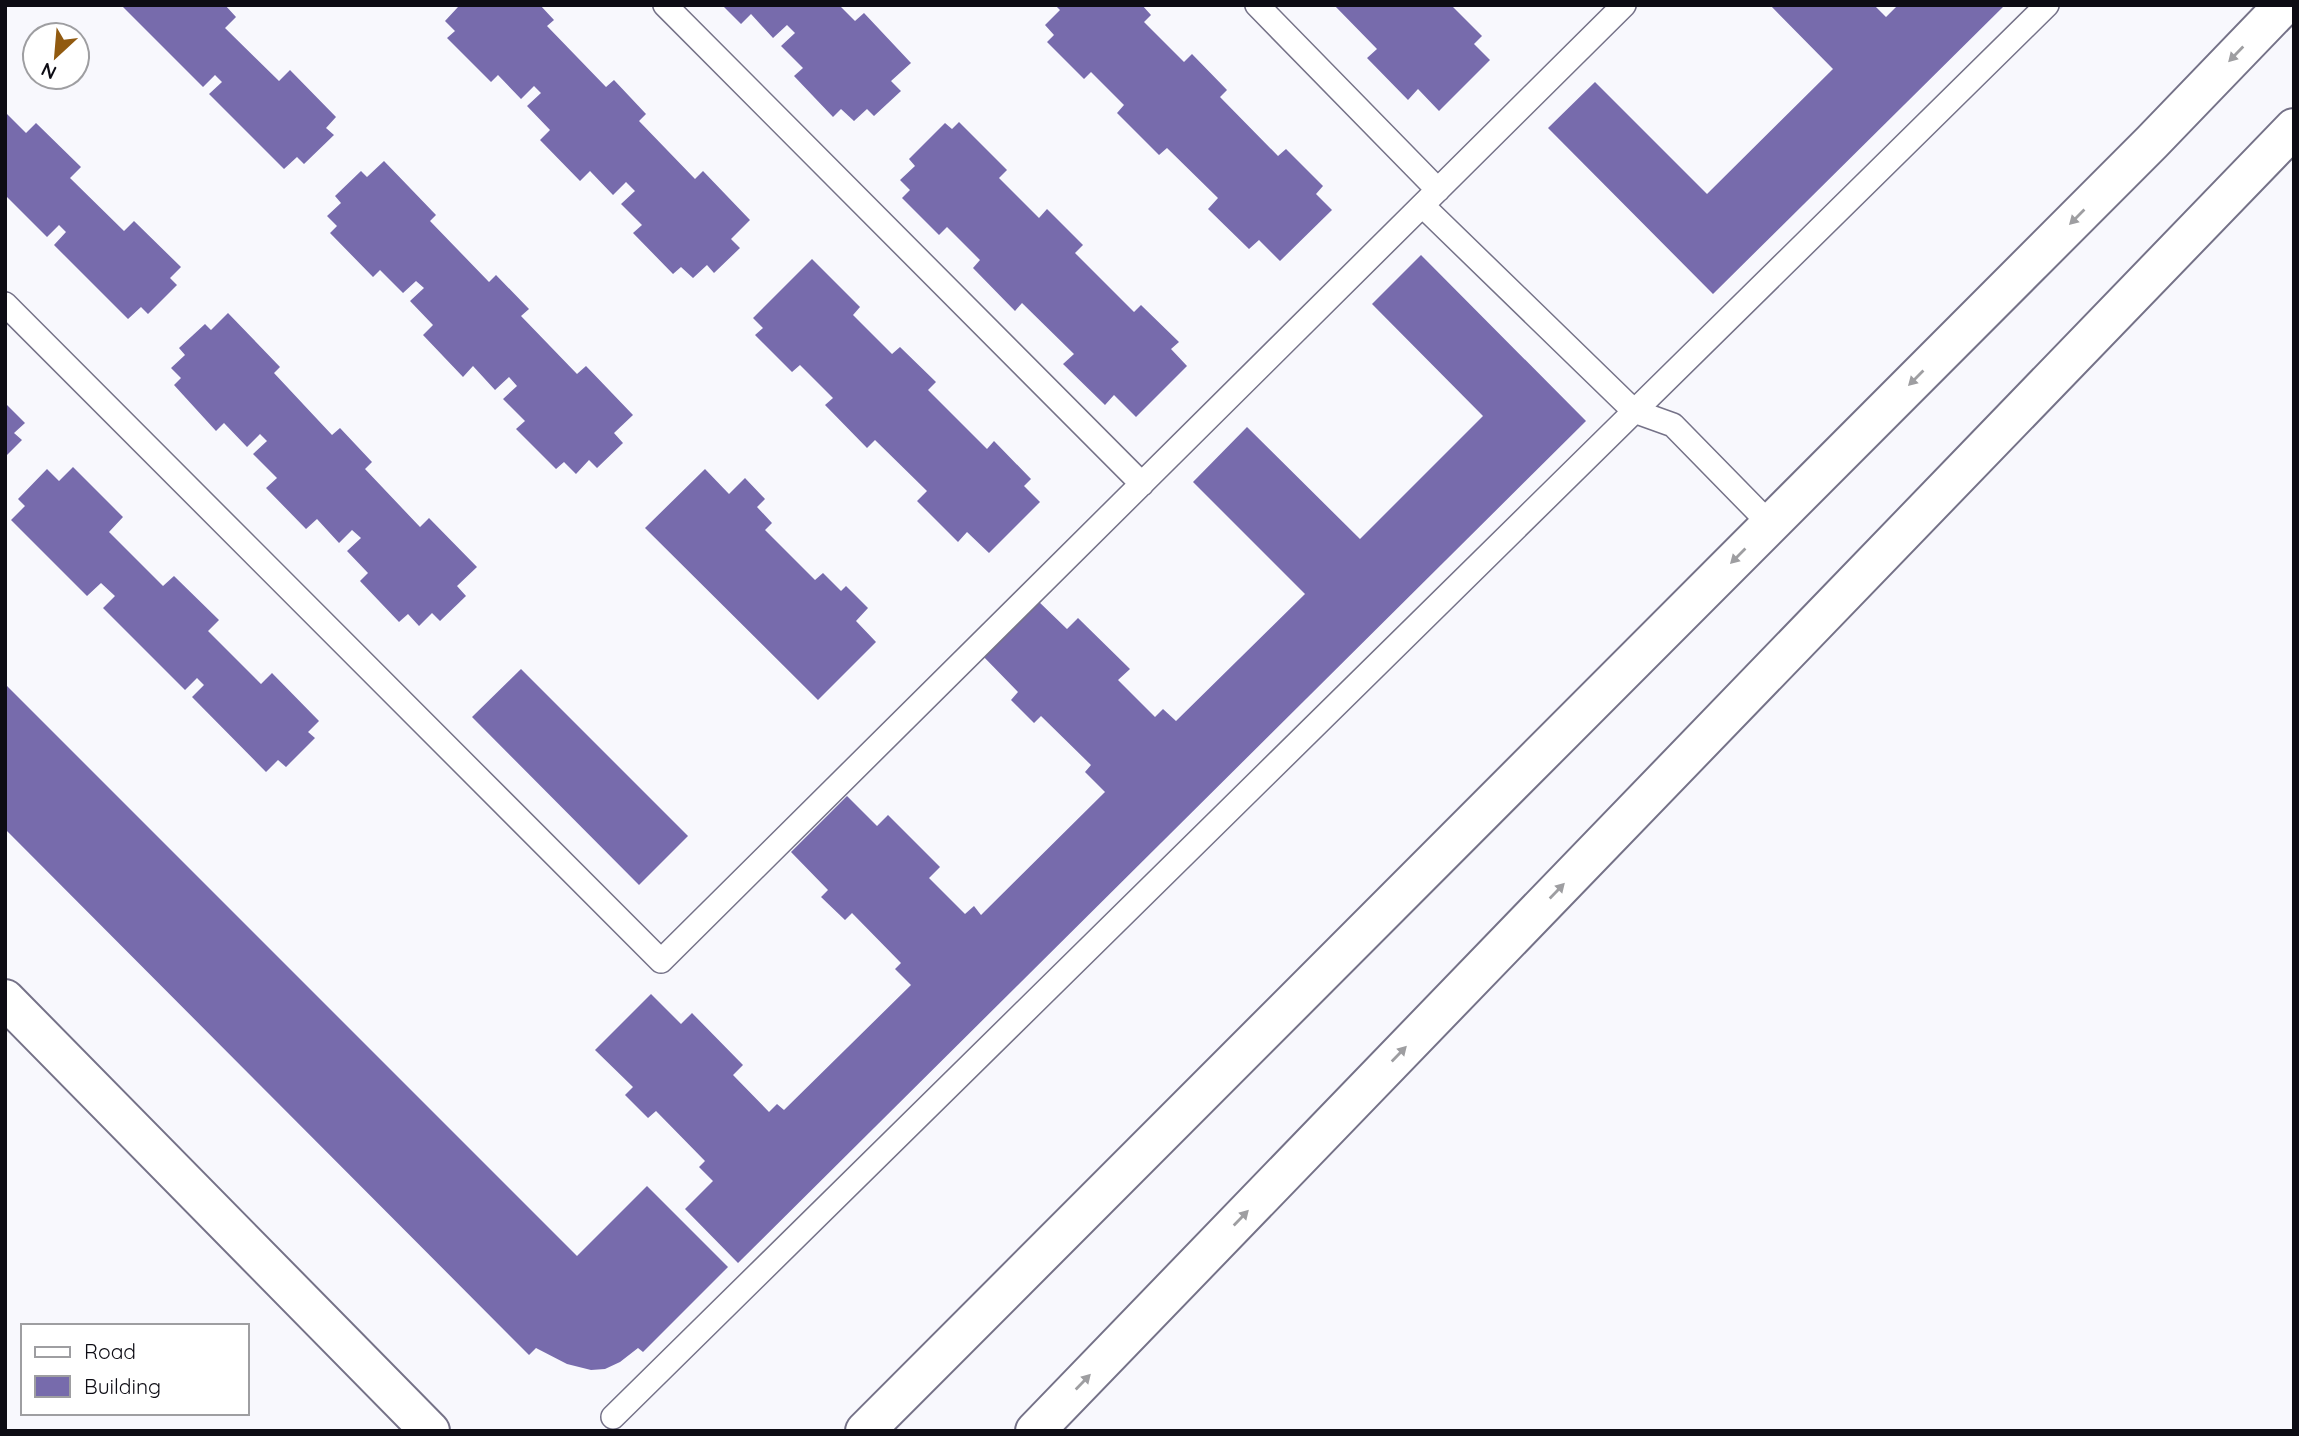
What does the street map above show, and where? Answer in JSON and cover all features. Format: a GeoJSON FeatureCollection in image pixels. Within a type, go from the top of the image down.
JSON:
{"type":"FeatureCollection","features":[{"type":"Feature","properties":{"kind":"main road"},"geometry":{"type":"LineString","coordinates":[[865,1431],[2152,142],[2284,5]]}},
{"type":"Feature","properties":{"kind":"main road"},"geometry":{"type":"LineString","coordinates":[[1035,1431],[2294,128]]}},
{"type":"Feature","properties":{"kind":"main road"},"geometry":{"type":"LineString","coordinates":[[5,999],[430,1431]]}},
{"type":"Feature","properties":{"kind":"lane"},"geometry":{"type":"LineString","coordinates":[[665,5],[1142,484]]}},
{"type":"Feature","properties":{"kind":"lane"},"geometry":{"type":"LineString","coordinates":[[1257,5],[1430,198],[1634,411],[1673,425],[1770,524]]}},
{"type":"Feature","properties":{"kind":"lane"},"geometry":{"type":"LineString","coordinates":[[5,304],[661,961],[1624,5]]}},
{"type":"Feature","properties":{"kind":"lane"},"geometry":{"type":"LineString","coordinates":[[612,1417],[2047,5]]}},
{"type":"Feature","properties":{"kind":"building"},"geometry":{"type":"Polygon","coordinates":[[[121,5],[225,5],[236,17],[225,28],[279,81],[290,70],[336,117],[326,128],[334,135],[304,164],[297,157],[284,169],[209,94],[222,82],[215,75],[203,87],[121,5]]]}},
{"type":"Feature","properties":{"kind":"building"},"geometry":{"type":"Polygon","coordinates":[[[456,5],[540,5],[554,20],[547,26],[606,87],[614,80],[646,114],[639,121],[695,179],[703,171],[750,220],[731,239],[740,248],[714,273],[707,265],[693,278],[681,267],[673,274],[633,233],[642,225],[621,204],[635,191],[626,182],[613,195],[590,171],[580,181],[540,140],[550,130],[527,106],[541,93],[534,86],[521,99],[498,75],[491,82],[447,38],[455,31],[445,21],[458,7],[456,5]]]}},
{"type":"Feature","properties":{"kind":"building"},"geometry":{"type":"Polygon","coordinates":[[[722,5],[839,5],[855,21],[864,13],[911,63],[891,81],[901,91],[874,116],[867,109],[854,121],[841,109],[833,117],[794,76],[803,68],[781,46],[795,33],[787,25],[773,38],[751,14],[741,24],[722,5]]]}},
{"type":"Feature","properties":{"kind":"building"},"geometry":{"type":"Polygon","coordinates":[[[1055,5],[1142,5],[1151,15],[1144,22],[1184,62],[1192,54],[1227,90],[1220,97],[1278,156],[1286,149],[1323,186],[1316,194],[1332,210],[1280,261],[1259,240],[1249,249],[1208,209],[1218,198],[1167,148],[1159,155],[1117,113],[1124,105],[1091,72],[1084,79],[1047,42],[1054,35],[1045,25],[1060,10],[1055,5]]]}},
{"type":"Feature","properties":{"kind":"building"},"geometry":{"type":"Polygon","coordinates":[[[1334,5],[1451,5],[1482,36],[1474,44],[1490,60],[1439,111],[1418,89],[1408,100],[1367,58],[1377,49],[1334,5]]]}},
{"type":"Feature","properties":{"kind":"building"},"geometry":{"type":"Polygon","coordinates":[[[1770,5],[1874,5],[1886,17],[1898,5],[2005,5],[1713,294],[1548,128],[1595,82],[1707,194],[1833,69],[1770,5]]]}},
{"type":"Feature","properties":{"kind":"building"},"geometry":{"type":"Polygon","coordinates":[[[5,112],[26,133],[36,123],[81,167],[70,178],[124,231],[134,221],[181,267],[170,278],[177,285],[148,314],[141,307],[128,319],[54,245],[66,232],[59,225],[47,237],[5,195],[5,112]]]}},
{"type":"Feature","properties":{"kind":"building"},"geometry":{"type":"Polygon","coordinates":[[[959,122],[1007,170],[999,178],[1039,218],[1047,209],[1083,245],[1075,253],[1134,312],[1141,305],[1179,342],[1171,349],[1187,366],[1136,417],[1114,395],[1105,405],[1063,364],[1074,354],[1022,303],[1015,311],[973,268],[980,260],[947,227],[939,235],[902,198],[910,190],[900,180],[915,166],[909,159],[945,123],[952,129],[959,122]]]}},
{"type":"Feature","properties":{"kind":"building"},"geometry":{"type":"Polygon","coordinates":[[[384,161],[436,215],[430,221],[489,282],[496,275],[529,309],[521,316],[577,374],[586,366],[633,415],[614,433],[623,443],[597,468],[589,460],[576,474],[564,462],[556,469],[516,429],[525,421],[503,399],[517,386],[509,377],[495,390],[473,366],[463,377],[423,335],[433,325],[410,301],[424,288],[416,281],[403,293],[380,270],[373,277],[330,233],[337,226],[327,216],[341,203],[335,196],[361,171],[367,177],[384,161]]]}},
{"type":"Feature","properties":{"kind":"building"},"geometry":{"type":"Polygon","coordinates":[[[1421,255],[1586,421],[738,1263],[685,1209],[713,1181],[699,1167],[705,1161],[656,1111],[648,1118],[625,1095],[633,1087],[595,1050],[651,994],[681,1024],[692,1013],[743,1065],[733,1075],[769,1112],[777,1104],[784,1110],[911,985],[895,969],[901,963],[852,913],[845,920],[821,897],[828,890],[791,852],[847,796],[877,826],[888,815],[940,867],[929,878],[965,914],[974,906],[981,915],[1105,792],[1085,772],[1091,765],[1041,716],[1034,723],[1011,700],[1018,692],[981,654],[1036,599],[1067,629],[1078,618],[1130,669],[1118,680],[1155,717],[1163,709],[1176,721],[1305,594],[1193,482],[1247,427],[1360,539],[1483,416],[1372,304],[1421,255]]]}},
{"type":"Feature","properties":{"kind":"building"},"geometry":{"type":"Polygon","coordinates":[[[812,259],[860,307],[853,315],[892,354],[900,347],[936,382],[928,390],[987,449],[994,441],[1031,479],[1024,486],[1040,502],[989,553],[967,532],[958,542],[917,501],[927,491],[875,440],[867,448],[825,405],[833,398],[800,365],[792,372],[755,335],[763,328],[753,318],[812,259]]]}},
{"type":"Feature","properties":{"kind":"building"},"geometry":{"type":"Polygon","coordinates":[[[228,313],[280,367],[274,373],[332,435],[340,428],[372,462],[365,469],[420,527],[429,518],[477,567],[457,586],[466,596],[440,621],[432,613],[419,626],[408,614],[399,622],[360,581],[368,573],[347,551],[361,538],[352,530],[339,543],[317,519],[306,529],[266,488],[277,478],[253,454],[267,441],[260,434],[247,447],[224,423],[216,431],[174,385],[181,378],[171,368],[185,355],[179,348],[205,324],[211,330],[228,313]]]}},
{"type":"Feature","properties":{"kind":"building"},"geometry":{"type":"Polygon","coordinates":[[[5,403],[25,423],[14,433],[22,440],[5,457],[5,403]]]}},
{"type":"Feature","properties":{"kind":"building"},"geometry":{"type":"Polygon","coordinates":[[[73,467],[123,517],[109,532],[163,586],[174,576],[219,620],[208,631],[261,684],[272,673],[319,721],[308,732],[315,738],[286,767],[278,760],[266,772],[192,697],[204,685],[197,678],[185,690],[103,608],[115,596],[101,583],[87,596],[11,520],[25,506],[18,499],[47,469],[59,481],[73,467]]]}},
{"type":"Feature","properties":{"kind":"building"},"geometry":{"type":"Polygon","coordinates":[[[705,469],[729,494],[745,478],[765,499],[757,507],[772,523],[765,530],[815,580],[823,573],[841,591],[846,586],[868,608],[856,621],[876,642],[818,700],[645,528],[705,469]]]}},
{"type":"Feature","properties":{"kind":"building"},"geometry":{"type":"Polygon","coordinates":[[[521,669],[688,836],[639,885],[472,717],[521,669]]]}},
{"type":"Feature","properties":{"kind":"building"},"geometry":{"type":"Polygon","coordinates":[[[5,684],[577,1256],[647,1186],[728,1267],[643,1352],[638,1348],[620,1362],[605,1369],[591,1370],[567,1364],[536,1348],[529,1355],[5,829],[5,684]]]}}]}
